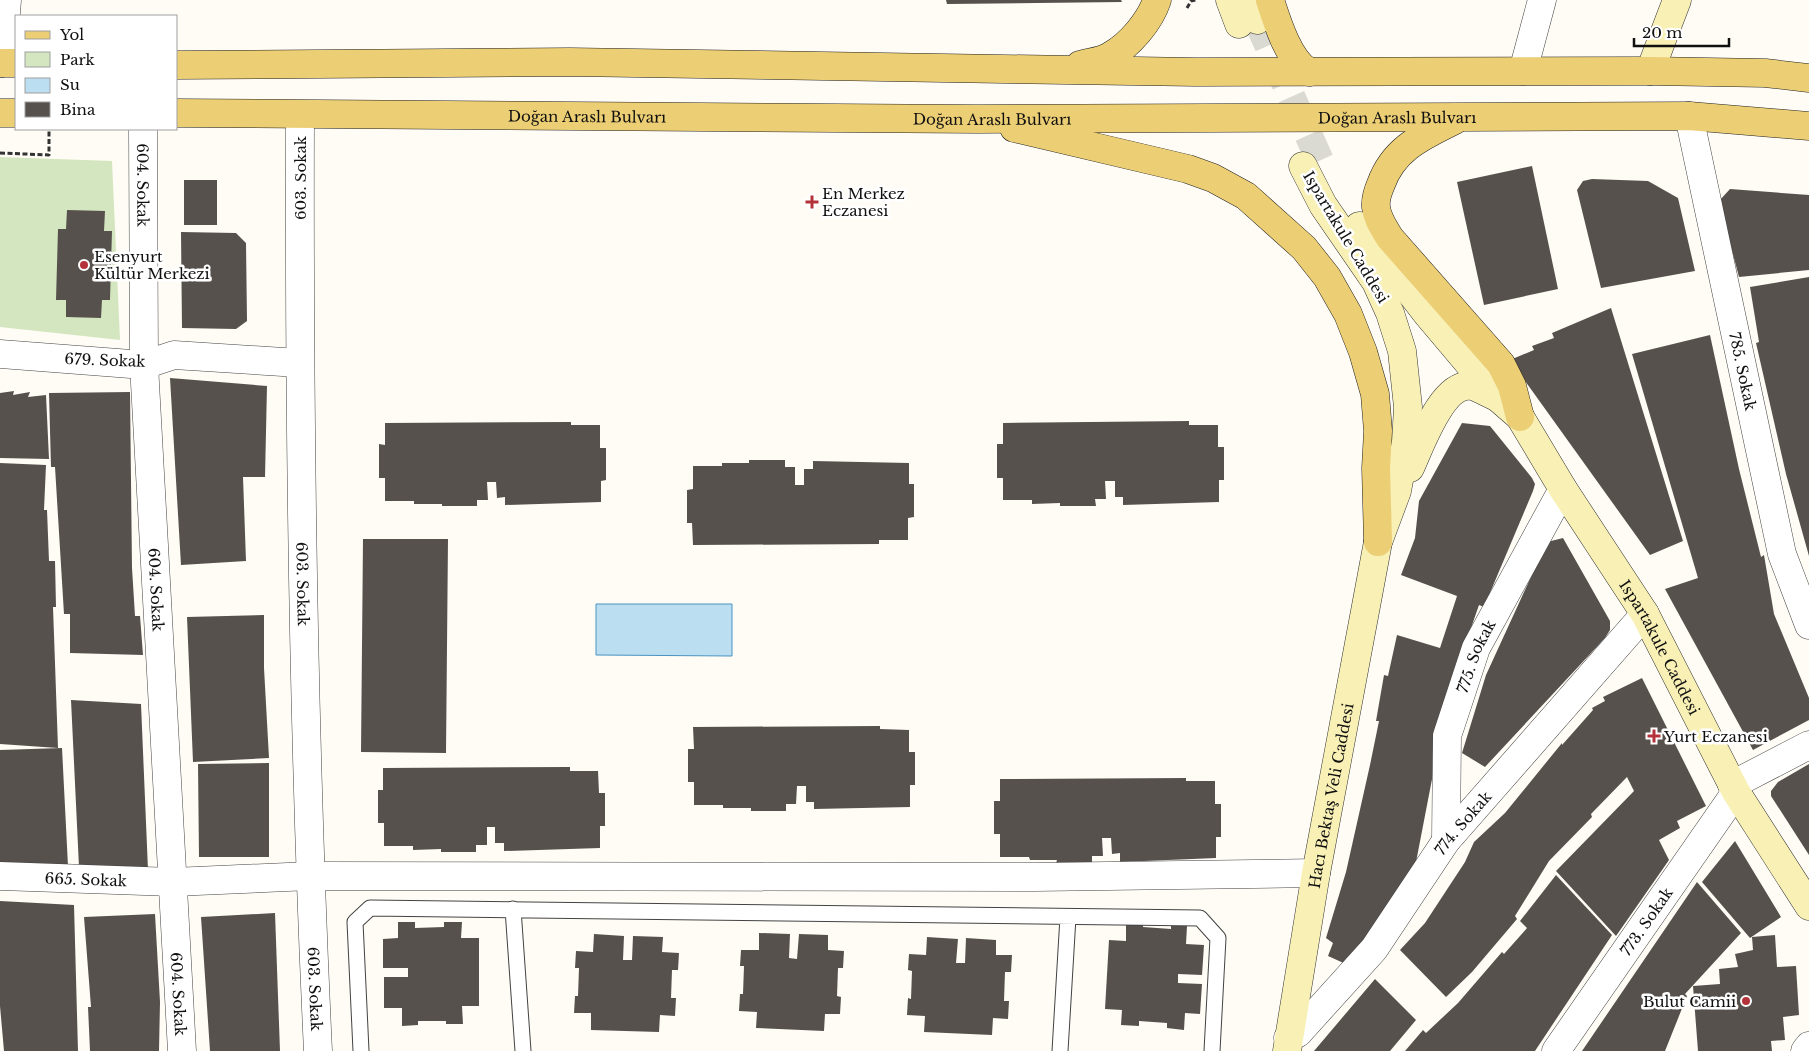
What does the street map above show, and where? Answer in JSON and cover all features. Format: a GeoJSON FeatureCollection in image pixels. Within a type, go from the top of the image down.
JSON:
{"type":"FeatureCollection","features":[{"type":"Feature","properties":{"kind":"main road"},"geometry":{"type":"LineString","coordinates":[[1057,71],[1110,57],[1134,37],[1154,9],[1157,0]]}},
{"type":"Feature","properties":{"kind":"main road"},"geometry":{"type":"LineString","coordinates":[[1250,9],[1300,67],[1309,72]]}},
{"type":"Feature","properties":{"kind":"main road"},"geometry":{"type":"LineString","coordinates":[[178,64],[570,62],[1057,71],[1650,71],[1765,73],[1809,78]]}},
{"type":"Feature","properties":{"kind":"main road"},"geometry":{"type":"LineString","coordinates":[[0,113],[15,113]]}},
{"type":"Feature","properties":{"kind":"main road","name":"Doğan Araslı Bulvarı"},"geometry":{"type":"LineString","coordinates":[[178,113],[300,115],[574,114],[978,119],[1689,116],[1809,126]]}},
{"type":"Feature","properties":{"kind":"main road"},"geometry":{"type":"LineString","coordinates":[[1461,117],[1416,139],[1396,156],[1386,170],[1375,205],[1379,219],[1390,238],[1501,364],[1512,386],[1520,417]]}},
{"type":"Feature","properties":{"kind":"main road"},"geometry":{"type":"LineString","coordinates":[[978,119],[1188,169],[1213,178],[1246,196],[1304,248],[1327,277],[1348,314],[1363,352],[1375,394],[1378,431],[1376,468],[1378,542]]}},
{"type":"Feature","properties":{"kind":"street"},"geometry":{"type":"LineString","coordinates":[[6,63],[8,0]]}},
{"type":"Feature","properties":{"kind":"street"},"geometry":{"type":"LineString","coordinates":[[1523,71],[1542,0]]}},
{"type":"Feature","properties":{"kind":"street"},"geometry":{"type":"LineString","coordinates":[[1650,71],[1677,0]]}},
{"type":"Feature","properties":{"kind":"street","name":"603. Sokak"},"geometry":{"type":"LineString","coordinates":[[300,115],[299,363],[310,876],[318,1051]]}},
{"type":"Feature","properties":{"kind":"street","name":"785. Sokak"},"geometry":{"type":"LineString","coordinates":[[1689,116],[1782,554],[1809,625]]}},
{"type":"Feature","properties":{"kind":"street","name":"604. Sokak"},"geometry":{"type":"LineString","coordinates":[[143,130],[144,365],[182,1051]]}},
{"type":"Feature","properties":{"kind":"street","name":"Ispartakule Caddesi"},"geometry":{"type":"LineString","coordinates":[[1378,542],[1397,491],[1406,442],[1408,407],[1402,351],[1390,313],[1376,282],[1322,205],[1312,164],[1338,196],[1366,237],[1497,398],[1520,417],[1563,489],[1645,614],[1734,789],[1809,906]]}},
{"type":"Feature","properties":{"kind":"street","name":"679. Sokak"},"geometry":{"type":"LineString","coordinates":[[0,354],[144,365],[174,355],[299,363]]}},
{"type":"Feature","properties":{"kind":"street"},"geometry":{"type":"LineString","coordinates":[[1397,491],[1432,420],[1450,393],[1461,387],[1472,386],[1497,398]]}},
{"type":"Feature","properties":{"kind":"street","name":"775. Sokak"},"geometry":{"type":"LineString","coordinates":[[1446,842],[1447,736],[1476,648],[1563,489]]}},
{"type":"Feature","properties":{"kind":"street","name":"Hacı Bektaş Veli Caddesi"},"geometry":{"type":"LineString","coordinates":[[1288,1044],[1316,873],[1378,542]]}},
{"type":"Feature","properties":{"kind":"street","name":"774. Sokak"},"geometry":{"type":"LineString","coordinates":[[1288,1044],[1374,949],[1446,842],[1645,614]]}},
{"type":"Feature","properties":{"kind":"street"},"geometry":{"type":"LineString","coordinates":[[1734,789],[1809,745]]}},
{"type":"Feature","properties":{"kind":"street","name":"773. Sokak"},"geometry":{"type":"LineString","coordinates":[[1556,1051],[1734,789]]}},
{"type":"Feature","properties":{"kind":"street","name":"665. Sokak"},"geometry":{"type":"LineString","coordinates":[[0,876],[173,882],[310,876],[1035,878],[1316,873]]}},
{"type":"Feature","properties":{"kind":"street"},"geometry":{"type":"LineString","coordinates":[[1805,1051],[1809,1046]]}},
{"type":"Feature","properties":{"kind":"lane"},"geometry":{"type":"LineString","coordinates":[[361,1051],[355,922],[370,908],[1200,918],[1218,938],[1212,1051]]}},
{"type":"Feature","properties":{"kind":"lane"},"geometry":{"type":"LineString","coordinates":[[513,909],[523,1051]]}},
{"type":"Feature","properties":{"kind":"lane"},"geometry":{"type":"LineString","coordinates":[[1060,1051],[1068,916]]}},
{"type":"Feature","properties":{"kind":"path"},"geometry":{"type":"LineString","coordinates":[[0,153],[49,155],[49,130]]}},
{"type":"Feature","properties":{"kind":"green space"},"geometry":{"type":"Polygon","coordinates":[[[0,157],[112,161],[120,340],[0,327],[0,157]]]}},
{"type":"Feature","properties":{"kind":"water"},"geometry":{"type":"Polygon","coordinates":[[[596,604],[732,604],[732,656],[596,655],[596,604]]]}},
{"type":"Feature","properties":{"kind":"building"},"geometry":{"type":"Polygon","coordinates":[[[946,0],[1121,0],[1122,2],[947,4],[946,0]]]}},
{"type":"Feature","properties":{"kind":"building"},"geometry":{"type":"Polygon","coordinates":[[[1532,166],[1558,289],[1484,305],[1457,182],[1532,166]]]}},
{"type":"Feature","properties":{"kind":"building"},"geometry":{"type":"Polygon","coordinates":[[[1592,179],[1648,181],[1678,198],[1695,271],[1601,288],[1577,190],[1583,181],[1592,179]]]}},
{"type":"Feature","properties":{"kind":"building"},"geometry":{"type":"Polygon","coordinates":[[[184,180],[217,180],[217,225],[184,225],[184,180]]]}},
{"type":"Feature","properties":{"kind":"building"},"geometry":{"type":"Polygon","coordinates":[[[1730,189],[1809,195],[1809,270],[1739,277],[1719,201],[1730,189]]]}},
{"type":"Feature","properties":{"kind":"building","name":"Esenyurt Kültür Merkezi"},"geometry":{"type":"Polygon","coordinates":[[[67,210],[105,211],[104,231],[112,231],[110,300],[102,300],[101,318],[66,317],[66,300],[56,300],[58,229],[66,229],[67,210]]]}},
{"type":"Feature","properties":{"kind":"building"},"geometry":{"type":"Polygon","coordinates":[[[181,232],[236,233],[246,243],[247,321],[236,329],[182,328],[181,232]]]}},
{"type":"Feature","properties":{"kind":"building"},"geometry":{"type":"Polygon","coordinates":[[[1809,277],[1809,556],[1786,474],[1756,343],[1759,342],[1750,287],[1809,277]]]}},
{"type":"Feature","properties":{"kind":"building"},"geometry":{"type":"Polygon","coordinates":[[[1611,308],[1683,541],[1650,555],[1510,360],[1534,350],[1532,346],[1554,338],[1552,333],[1611,308]]]}},
{"type":"Feature","properties":{"kind":"building"},"geometry":{"type":"Polygon","coordinates":[[[1710,335],[1739,469],[1761,557],[1764,555],[1774,614],[1809,698],[1809,720],[1753,750],[1665,589],[1698,578],[1632,354],[1710,335]]]}},
{"type":"Feature","properties":{"kind":"building"},"geometry":{"type":"Polygon","coordinates":[[[170,378],[267,386],[265,477],[243,477],[246,561],[181,565],[170,378]]]}},
{"type":"Feature","properties":{"kind":"building"},"geometry":{"type":"Polygon","coordinates":[[[14,391],[13,395],[30,392],[28,397],[46,395],[49,459],[0,458],[0,393],[14,391]]]}},
{"type":"Feature","properties":{"kind":"building"},"geometry":{"type":"Polygon","coordinates":[[[130,392],[132,568],[135,616],[140,616],[143,655],[70,653],[70,614],[64,614],[55,467],[51,467],[49,393],[130,392]]]}},
{"type":"Feature","properties":{"kind":"building"},"geometry":{"type":"Polygon","coordinates":[[[1189,421],[1189,425],[1218,425],[1218,447],[1224,447],[1224,480],[1219,480],[1219,502],[1123,505],[1123,497],[1115,497],[1115,481],[1105,481],[1106,499],[1095,499],[1096,506],[1060,506],[1060,503],[1032,504],[1032,500],[1003,500],[1003,478],[997,478],[997,444],[1003,444],[1003,423],[1189,421]]]}},
{"type":"Feature","properties":{"kind":"building"},"geometry":{"type":"Polygon","coordinates":[[[571,422],[571,425],[600,425],[600,448],[606,448],[606,480],[601,481],[601,502],[505,505],[505,497],[497,498],[496,482],[487,482],[488,500],[477,500],[477,506],[442,506],[442,504],[414,504],[414,501],[385,501],[385,478],[379,478],[379,444],[385,445],[385,423],[571,422]]]}},
{"type":"Feature","properties":{"kind":"building"},"geometry":{"type":"Polygon","coordinates":[[[1462,423],[1490,426],[1535,484],[1484,607],[1479,605],[1449,691],[1412,883],[1348,965],[1328,956],[1333,943],[1326,938],[1346,872],[1370,765],[1379,721],[1376,721],[1384,675],[1388,676],[1397,635],[1440,648],[1457,596],[1401,575],[1415,538],[1419,501],[1462,423]]]}},
{"type":"Feature","properties":{"kind":"building"},"geometry":{"type":"Polygon","coordinates":[[[749,460],[785,460],[785,467],[795,467],[795,485],[804,485],[804,469],[813,469],[813,461],[909,463],[909,484],[914,484],[914,517],[908,518],[908,540],[879,540],[879,544],[693,545],[692,523],[687,523],[687,490],[693,489],[693,466],[722,466],[722,463],[749,463],[749,460]]]}},
{"type":"Feature","properties":{"kind":"building"},"geometry":{"type":"Polygon","coordinates":[[[0,463],[46,465],[44,510],[47,510],[49,561],[55,561],[56,607],[53,607],[58,748],[0,744],[0,463]]]}},
{"type":"Feature","properties":{"kind":"building"},"geometry":{"type":"Polygon","coordinates":[[[1563,538],[1610,621],[1610,630],[1605,638],[1485,767],[1462,753],[1486,675],[1547,542],[1563,538]]]}},
{"type":"Feature","properties":{"kind":"building"},"geometry":{"type":"Polygon","coordinates":[[[363,539],[448,539],[446,753],[361,752],[363,539]]]}},
{"type":"Feature","properties":{"kind":"building"},"geometry":{"type":"Polygon","coordinates":[[[264,615],[264,668],[269,758],[193,762],[187,617],[264,615]]]}},
{"type":"Feature","properties":{"kind":"building"},"geometry":{"type":"Polygon","coordinates":[[[1642,678],[1706,806],[1677,821],[1680,828],[1659,840],[1669,860],[1616,936],[1556,871],[1634,791],[1627,777],[1591,814],[1592,817],[1549,861],[1515,916],[1517,919],[1472,972],[1446,997],[1400,950],[1425,923],[1465,862],[1474,842],[1505,813],[1562,743],[1562,745],[1593,710],[1592,708],[1605,701],[1603,697],[1642,678]]]}},
{"type":"Feature","properties":{"kind":"building"},"geometry":{"type":"Polygon","coordinates":[[[71,700],[141,704],[148,870],[79,867],[71,700]]]}},
{"type":"Feature","properties":{"kind":"building"},"geometry":{"type":"Polygon","coordinates":[[[880,726],[880,729],[909,730],[909,752],[915,752],[915,785],[910,785],[910,807],[814,809],[814,802],[806,802],[806,786],[797,786],[796,804],[786,804],[786,811],[751,811],[751,808],[723,808],[723,805],[694,805],[694,782],[688,782],[688,749],[694,749],[693,727],[880,726]]]}},
{"type":"Feature","properties":{"kind":"building"},"geometry":{"type":"Polygon","coordinates":[[[62,748],[68,866],[0,866],[0,750],[62,748]]]}},
{"type":"Feature","properties":{"kind":"building"},"geometry":{"type":"Polygon","coordinates":[[[269,763],[269,857],[199,857],[198,764],[269,763]]]}},
{"type":"Feature","properties":{"kind":"building"},"geometry":{"type":"Polygon","coordinates":[[[1809,764],[1809,855],[1771,796],[1771,791],[1778,782],[1809,764]]]}},
{"type":"Feature","properties":{"kind":"building"},"geometry":{"type":"Polygon","coordinates":[[[570,767],[570,771],[598,771],[599,793],[605,793],[605,826],[600,826],[600,848],[504,851],[504,843],[495,843],[495,827],[487,827],[487,845],[476,845],[476,852],[441,852],[441,849],[413,850],[413,846],[384,846],[384,823],[378,823],[378,790],[383,790],[383,768],[570,767]]]}},
{"type":"Feature","properties":{"kind":"building"},"geometry":{"type":"Polygon","coordinates":[[[1186,778],[1186,781],[1215,781],[1215,804],[1221,804],[1221,837],[1216,837],[1216,858],[1120,862],[1120,853],[1112,854],[1111,838],[1102,838],[1103,856],[1092,856],[1092,862],[1056,863],[1057,860],[1030,860],[1029,857],[1000,857],[1000,834],[994,834],[994,801],[1000,801],[1000,779],[1186,778]]]}},
{"type":"Feature","properties":{"kind":"building"},"geometry":{"type":"Polygon","coordinates":[[[1735,841],[1781,917],[1750,938],[1702,882],[1735,841]]]}},
{"type":"Feature","properties":{"kind":"building"},"geometry":{"type":"Polygon","coordinates":[[[1556,875],[1612,935],[1535,1051],[1405,1051],[1423,1030],[1426,1033],[1458,1003],[1502,952],[1504,954],[1527,928],[1520,921],[1556,875]]]}},
{"type":"Feature","properties":{"kind":"building"},"geometry":{"type":"Polygon","coordinates":[[[1697,882],[1741,933],[1685,994],[1687,996],[1665,1051],[1582,1051],[1697,882]]]}},
{"type":"Feature","properties":{"kind":"building"},"geometry":{"type":"Polygon","coordinates":[[[0,901],[74,905],[78,1051],[4,1051],[0,1006],[0,901]]]}},
{"type":"Feature","properties":{"kind":"building"},"geometry":{"type":"Polygon","coordinates":[[[275,913],[280,1051],[210,1051],[201,917],[275,913]]]}},
{"type":"Feature","properties":{"kind":"building"},"geometry":{"type":"Polygon","coordinates":[[[155,914],[160,1002],[159,1051],[90,1051],[88,1007],[91,1007],[84,917],[155,914]]]}},
{"type":"Feature","properties":{"kind":"building"},"geometry":{"type":"Polygon","coordinates":[[[398,922],[415,922],[415,928],[444,927],[444,922],[462,922],[461,938],[479,938],[479,1006],[462,1006],[463,1024],[446,1024],[446,1021],[418,1021],[418,1025],[402,1026],[402,1008],[384,1008],[384,977],[408,977],[408,968],[383,968],[383,939],[398,938],[398,922]]]}},
{"type":"Feature","properties":{"kind":"building"},"geometry":{"type":"Polygon","coordinates":[[[1126,923],[1143,924],[1143,927],[1171,929],[1171,925],[1187,926],[1186,944],[1204,945],[1202,975],[1178,974],[1178,983],[1202,984],[1200,1014],[1185,1013],[1184,1030],[1167,1028],[1167,1023],[1139,1021],[1139,1026],[1121,1025],[1122,1010],[1105,1009],[1109,940],[1126,941],[1126,923]]]}},
{"type":"Feature","properties":{"kind":"building"},"geometry":{"type":"Polygon","coordinates":[[[759,933],[790,934],[789,958],[797,959],[799,934],[828,935],[828,950],[844,951],[843,968],[838,968],[837,996],[841,997],[840,1014],[825,1014],[824,1031],[756,1028],[757,1012],[739,1011],[740,994],[743,994],[744,966],[740,966],[741,950],[759,950],[759,933]]]}},
{"type":"Feature","properties":{"kind":"building"},"geometry":{"type":"Polygon","coordinates":[[[594,934],[624,936],[623,960],[632,960],[633,936],[663,937],[662,952],[679,953],[678,970],[672,970],[671,998],[676,998],[675,1016],[660,1015],[659,1032],[591,1030],[591,1013],[574,1013],[575,996],[578,996],[579,968],[575,968],[576,951],[593,952],[594,934]]]}},
{"type":"Feature","properties":{"kind":"building","name":"Bulut Camii"},"geometry":{"type":"Polygon","coordinates":[[[1775,935],[1777,967],[1796,966],[1799,1015],[1783,1017],[1785,1040],[1771,1041],[1772,1051],[1698,1051],[1693,986],[1720,984],[1719,969],[1738,967],[1735,954],[1753,950],[1752,937],[1775,935]]]}},
{"type":"Feature","properties":{"kind":"building"},"geometry":{"type":"Polygon","coordinates":[[[927,937],[958,939],[956,963],[965,963],[966,938],[996,940],[996,955],[1012,955],[1011,972],[1005,972],[1004,1001],[1009,1001],[1008,1019],[993,1018],[992,1035],[924,1032],[925,1016],[907,1015],[908,998],[911,999],[912,971],[908,970],[909,954],[926,955],[927,937]]]}},
{"type":"Feature","properties":{"kind":"building"},"geometry":{"type":"Polygon","coordinates":[[[1375,979],[1416,1020],[1390,1051],[1314,1051],[1375,979]]]}},
{"type":"Feature","properties":{"kind":"tunnel"},"geometry":{"type":"LineString","coordinates":[[1257,20],[1321,163]]}},
{"type":"Feature","properties":{"kind":"place","name":"En Merkez Eczanesi"},"geometry":{"type":"Point","coordinates":[812,202]}},
{"type":"Feature","properties":{"kind":"place","name":"Esenyurt Kültür Merkezi"},"geometry":{"type":"Point","coordinates":[84,265]}},
{"type":"Feature","properties":{"kind":"place","name":"Yurt Eczanesi"},"geometry":{"type":"Point","coordinates":[1654,736]}},
{"type":"Feature","properties":{"kind":"place","name":"Bulut Camii"},"geometry":{"type":"Point","coordinates":[1746,1001]}}]}
